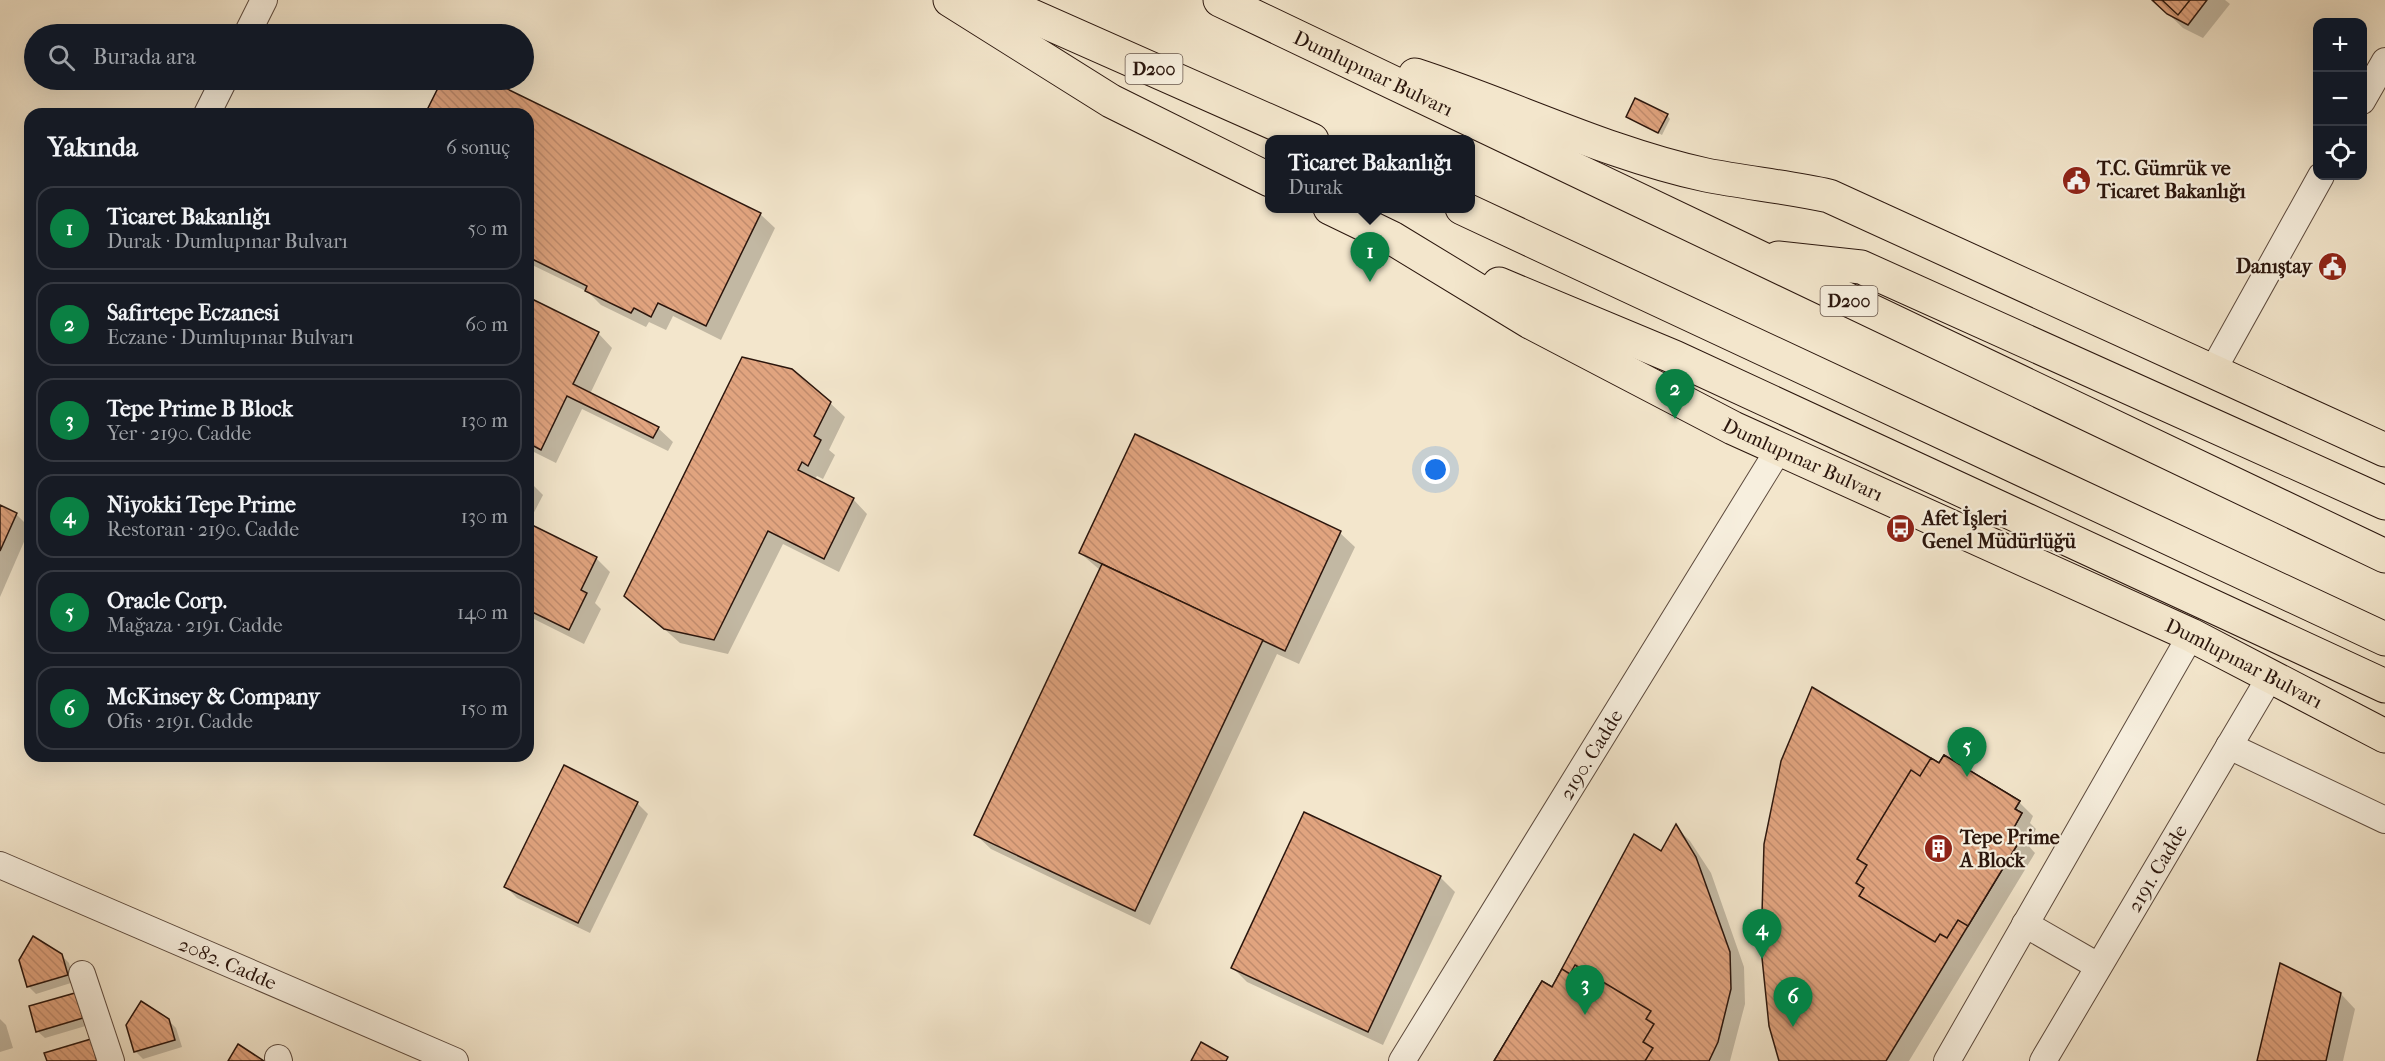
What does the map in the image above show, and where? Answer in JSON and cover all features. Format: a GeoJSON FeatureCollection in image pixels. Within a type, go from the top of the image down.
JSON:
{"type":"FeatureCollection","features":[{"type":"Feature","properties":{"kind":"highway"},"geometry":{"type":"LineString","coordinates":[[950,0],[1111,101],[1265,178]]}},
{"type":"Feature","properties":{"kind":"highway","name":"D200"},"geometry":{"type":"LineString","coordinates":[[996,0],[1301,135]]}},
{"type":"Feature","properties":{"kind":"highway","name":"Dumlupınar Bulvarı"},"geometry":{"type":"LineString","coordinates":[[1220,0],[2385,555]]}},
{"type":"Feature","properties":{"kind":"highway"},"geometry":{"type":"LineString","coordinates":[[1314,43],[1465,91],[1599,142],[1706,175],[1782,186],[1829,196],[2385,450]]}},
{"type":"Feature","properties":{"kind":"highway","name":"Dumlupınar Bulvarı"},"geometry":{"type":"LineString","coordinates":[[1340,213],[1392,238],[1574,346],[1779,449],[2191,636],[2385,736]]}},
{"type":"Feature","properties":{"kind":"highway"},"geometry":{"type":"LineString","coordinates":[[1473,213],[2385,639]]}},
{"type":"Feature","properties":{"kind":"highway"},"geometry":{"type":"LineString","coordinates":[[1392,238],[1674,357],[2385,687]]}},
{"type":"Feature","properties":{"kind":"highway","name":"Dumlupınar Bulvarı"},"geometry":{"type":"LineString","coordinates":[[1752,255],[1862,267],[2385,503]]}},
{"type":"Feature","properties":{"kind":"street"},"geometry":{"type":"LineString","coordinates":[[252,24],[264,0]]}},
{"type":"Feature","properties":{"kind":"street"},"geometry":{"type":"LineString","coordinates":[[2367,92],[2385,61]]}},
{"type":"Feature","properties":{"kind":"street"},"geometry":{"type":"LineString","coordinates":[[210,108],[219,90]]}},
{"type":"Feature","properties":{"kind":"street"},"geometry":{"type":"LineString","coordinates":[[2212,372],[2319,180]]}},
{"type":"Feature","properties":{"kind":"street","name":"2190. Cadde"},"geometry":{"type":"LineString","coordinates":[[1402,1061],[1779,449]]}},
{"type":"Feature","properties":{"kind":"street"},"geometry":{"type":"LineString","coordinates":[[1947,1061],[2191,636]]}},
{"type":"Feature","properties":{"kind":"street","name":"2191. Cadde"},"geometry":{"type":"LineString","coordinates":[[2043,1061],[2270,677]]}},
{"type":"Feature","properties":{"kind":"street"},"geometry":{"type":"LineString","coordinates":[[2229,746],[2385,820]]}},
{"type":"Feature","properties":{"kind":"street","name":"2082. Cadde"},"geometry":{"type":"LineString","coordinates":[[0,865],[455,1061]]}},
{"type":"Feature","properties":{"kind":"street"},"geometry":{"type":"LineString","coordinates":[[2025,924],[2098,966]]}},
{"type":"Feature","properties":{"kind":"street"},"geometry":{"type":"LineString","coordinates":[[82,974],[111,1061]]}},
{"type":"Feature","properties":{"kind":"building"},"geometry":{"type":"Polygon","coordinates":[[[2152,0],[2207,0],[2188,25],[2167,14],[2152,0]]]}},
{"type":"Feature","properties":{"kind":"building"},"geometry":{"type":"Polygon","coordinates":[[[2162,0],[2190,0],[2178,15],[2162,0]]]}},
{"type":"Feature","properties":{"kind":"building"},"geometry":{"type":"Polygon","coordinates":[[[437,90],[509,90],[761,213],[706,326],[658,303],[651,317],[634,308],[631,313],[585,291],[587,286],[534,260],[534,108],[428,108],[437,90]]]}},
{"type":"Feature","properties":{"kind":"building"},"geometry":{"type":"Polygon","coordinates":[[[1635,98],[1668,114],[1658,133],[1626,117],[1635,98]]]}},
{"type":"Feature","properties":{"kind":"building"},"geometry":{"type":"Polygon","coordinates":[[[534,300],[599,332],[573,384],[659,427],[653,438],[567,396],[541,450],[534,446],[534,300]]]}},
{"type":"Feature","properties":{"kind":"building"},"geometry":{"type":"Polygon","coordinates":[[[742,357],[792,369],[831,402],[814,436],[821,440],[808,466],[802,462],[798,470],[854,498],[824,559],[768,531],[714,640],[664,629],[624,596],[742,357]]]}},
{"type":"Feature","properties":{"kind":"building"},"geometry":{"type":"Polygon","coordinates":[[[1135,434],[1341,531],[1285,651],[1079,553],[1135,434]]]}},
{"type":"Feature","properties":{"kind":"building"},"geometry":{"type":"Polygon","coordinates":[[[0,505],[17,513],[0,551],[0,505]]]}},
{"type":"Feature","properties":{"kind":"building"},"geometry":{"type":"Polygon","coordinates":[[[534,526],[597,557],[581,590],[587,593],[569,630],[534,613],[534,526]]]}},
{"type":"Feature","properties":{"kind":"building"},"geometry":{"type":"Polygon","coordinates":[[[1102,564],[1263,640],[1135,911],[974,835],[1102,564]]]}},
{"type":"Feature","properties":{"kind":"building"},"geometry":{"type":"Polygon","coordinates":[[[1812,687],[1939,763],[1944,755],[2020,801],[2015,809],[2022,813],[2012,831],[2022,837],[1886,1061],[1779,1061],[1769,1026],[1761,948],[1764,844],[1781,761],[1812,687]]]}},
{"type":"Feature","properties":{"kind":"building","name":"Tepe Prime A Block"},"geometry":{"type":"Polygon","coordinates":[[[1944,755],[2020,801],[2015,809],[2022,813],[2012,831],[2022,837],[1968,926],[1958,920],[1947,938],[1940,934],[1935,942],[1859,896],[1864,888],[1856,883],[1867,865],[1857,859],[1911,770],[1920,776],[1931,758],[1939,763],[1944,755]]]}},
{"type":"Feature","properties":{"kind":"building"},"geometry":{"type":"Polygon","coordinates":[[[564,765],[638,802],[578,923],[504,887],[564,765]]]}},
{"type":"Feature","properties":{"kind":"building"},"geometry":{"type":"Polygon","coordinates":[[[1304,812],[1441,876],[1368,1032],[1231,968],[1304,812]]]}},
{"type":"Feature","properties":{"kind":"building"},"geometry":{"type":"Polygon","coordinates":[[[1676,824],[1696,857],[1730,952],[1731,989],[1718,1042],[1709,1061],[1494,1061],[1542,981],[1552,987],[1634,834],[1661,851],[1676,824]]]}},
{"type":"Feature","properties":{"kind":"building"},"geometry":{"type":"Polygon","coordinates":[[[33,936],[62,954],[68,975],[27,987],[19,960],[33,936]]]}},
{"type":"Feature","properties":{"kind":"building"},"geometry":{"type":"Polygon","coordinates":[[[2280,963],[2341,993],[2326,1061],[2257,1061],[2280,963]]]}},
{"type":"Feature","properties":{"kind":"building"},"geometry":{"type":"Polygon","coordinates":[[[1575,965],[1651,1011],[1646,1019],[1654,1024],[1643,1042],[1653,1048],[1645,1061],[1494,1061],[1542,981],[1552,987],[1562,969],[1570,974],[1575,965]]]}},
{"type":"Feature","properties":{"kind":"building"},"geometry":{"type":"Polygon","coordinates":[[[75,993],[83,1018],[36,1032],[29,1006],[75,993]]]}},
{"type":"Feature","properties":{"kind":"building"},"geometry":{"type":"Polygon","coordinates":[[[141,1001],[169,1019],[175,1040],[134,1052],[126,1025],[141,1001]]]}},
{"type":"Feature","properties":{"kind":"building"},"geometry":{"type":"Polygon","coordinates":[[[91,1039],[97,1061],[47,1061],[44,1053],[91,1039]]]}},
{"type":"Feature","properties":{"kind":"building"},"geometry":{"type":"Polygon","coordinates":[[[1201,1042],[1228,1057],[1226,1061],[1191,1061],[1201,1042]]]}},
{"type":"Feature","properties":{"kind":"building"},"geometry":{"type":"Polygon","coordinates":[[[238,1044],[264,1061],[228,1061],[238,1044]]]}},
{"type":"Feature","properties":{"kind":"place","name":"T.C. Gümrük ve Ticaret Bakanlığı"},"geometry":{"type":"Point","coordinates":[2076,180]}},
{"type":"Feature","properties":{"kind":"place","name":"Danıştay"},"geometry":{"type":"Point","coordinates":[2333,266]}},
{"type":"Feature","properties":{"kind":"place","name":"Ticaret Bakanlığı"},"geometry":{"type":"Point","coordinates":[1370,282]}},
{"type":"Feature","properties":{"kind":"place","name":"Safirtepe Eczanesi"},"geometry":{"type":"Point","coordinates":[1675,419]}},
{"type":"Feature","properties":{"kind":"place","name":"Afet İşleri Genel Müdürlüğü"},"geometry":{"type":"Point","coordinates":[1901,529]}},
{"type":"Feature","properties":{"kind":"place","name":"Oracle Corp."},"geometry":{"type":"Point","coordinates":[1967,777]}},
{"type":"Feature","properties":{"kind":"place","name":"Tepe Prime A Block"},"geometry":{"type":"Point","coordinates":[1939,848]}},
{"type":"Feature","properties":{"kind":"place","name":"Niyokki Tepe Prime"},"geometry":{"type":"Point","coordinates":[1762,959]}},
{"type":"Feature","properties":{"kind":"place","name":"Tepe Prime B Block"},"geometry":{"type":"Point","coordinates":[1585,1015]}},
{"type":"Feature","properties":{"kind":"place","name":"McKinsey & Company"},"geometry":{"type":"Point","coordinates":[1793,1027]}}]}
